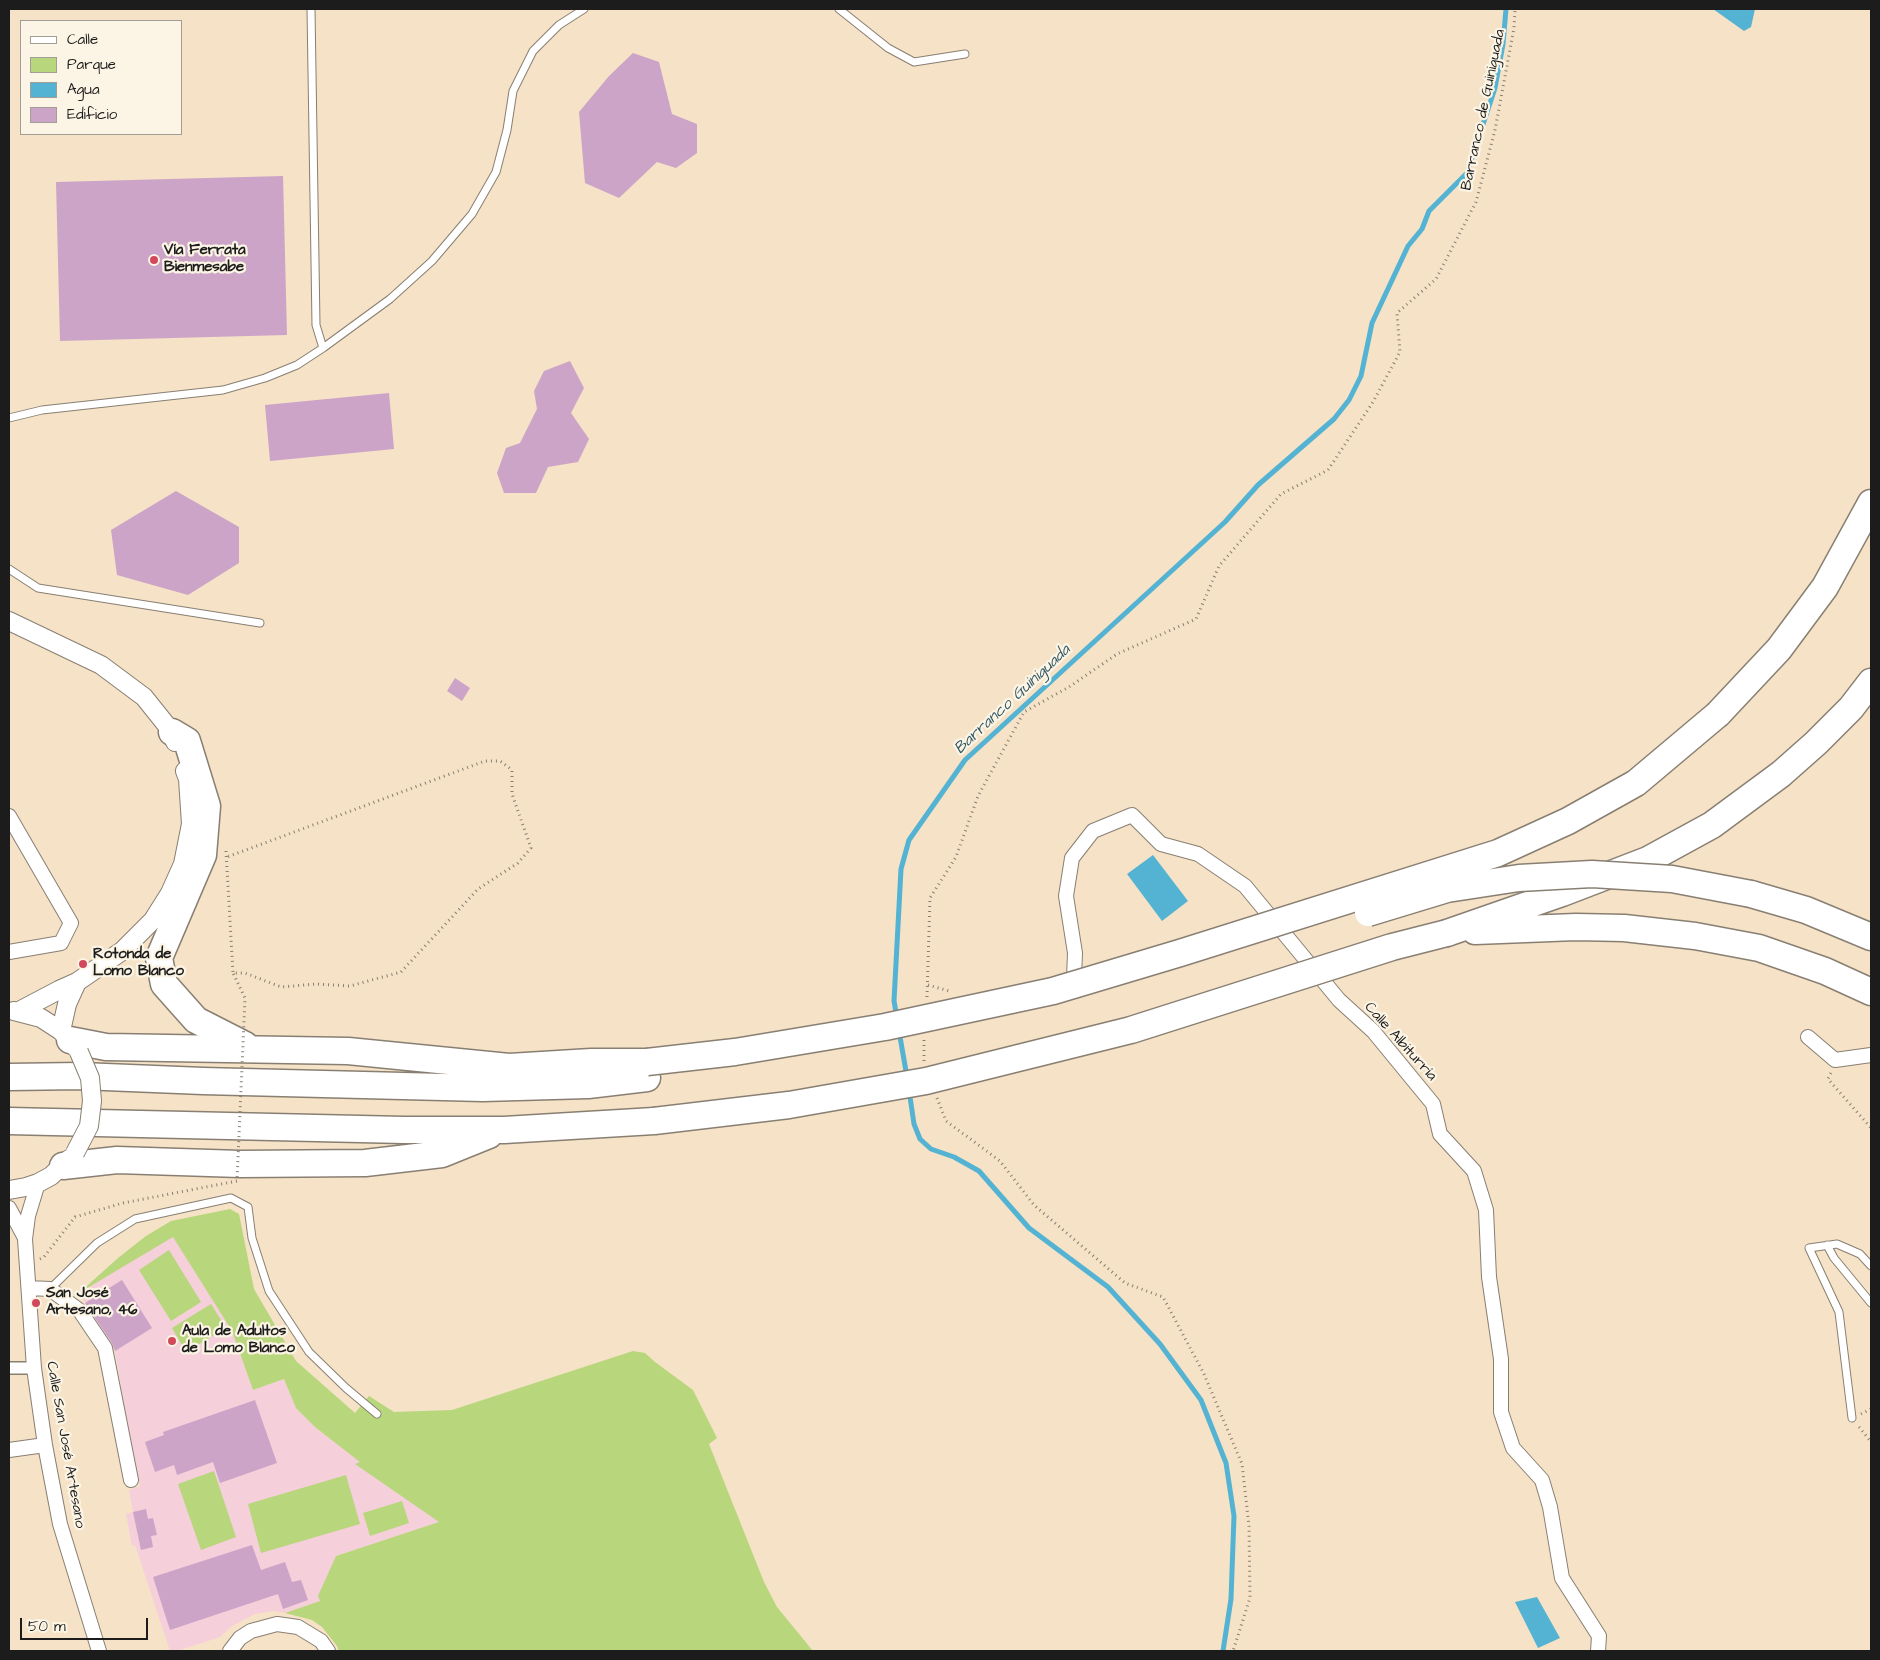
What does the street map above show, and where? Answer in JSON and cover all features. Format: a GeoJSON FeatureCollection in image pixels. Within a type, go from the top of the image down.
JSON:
{"type":"FeatureCollection","features":[{"type":"Feature","properties":{"kind":"highway"},"geometry":{"type":"LineString","coordinates":[[9,1077],[81,1076],[483,1088],[588,1085],[647,1070],[735,1052],[885,1027],[1053,991],[1180,953],[1498,853],[1568,821],[1636,783],[1718,714],[1780,649],[1825,587],[1871,503]]}},
{"type":"Feature","properties":{"kind":"highway"},"geometry":{"type":"LineString","coordinates":[[9,1121],[504,1130],[654,1121],[789,1105],[926,1081],[1131,1030],[1382,950],[1447,932],[1562,893],[1648,860],[1712,825],[1780,774],[1816,743],[1844,715],[1871,682]]}},
{"type":"Feature","properties":{"kind":"highway"},"geometry":{"type":"LineString","coordinates":[[172,732],[187,741],[207,806],[202,855],[159,958],[164,984],[196,1020],[252,1049]]}},
{"type":"Feature","properties":{"kind":"highway"},"geometry":{"type":"LineString","coordinates":[[70,1041],[106,1047],[348,1050],[509,1067],[591,1062],[647,1070],[737,1069],[878,1046],[1062,1007],[1448,889],[1520,878],[1592,874],[1672,879],[1751,894],[1806,910],[1871,937]]}},
{"type":"Feature","properties":{"kind":"highway"},"geometry":{"type":"LineString","coordinates":[[1447,932],[1576,927],[1624,928],[1696,936],[1759,948],[1825,971],[1871,992]]}},
{"type":"Feature","properties":{"kind":"highway"},"geometry":{"type":"LineString","coordinates":[[69,1160],[240,1164],[365,1163],[442,1154],[504,1130]]}},
{"type":"Feature","properties":{"kind":"street"},"geometry":{"type":"LineString","coordinates":[[9,621],[101,665],[144,697],[172,732],[188,779],[192,824],[183,864],[170,893],[153,920],[122,951],[77,982],[14,1011]]}},
{"type":"Feature","properties":{"kind":"street","name":"Calle Albiturría"},"geometry":{"type":"LineString","coordinates":[[982,1001],[1015,1003],[1069,995],[1074,978],[1075,953],[1066,896],[1072,858],[1093,831],[1132,815],[1161,844],[1198,854],[1245,886],[1339,1000],[1373,1031],[1433,1104],[1440,1134],[1474,1171],[1486,1210],[1489,1277],[1500,1359],[1501,1412],[1513,1448],[1542,1480],[1550,1506],[1562,1578],[1599,1636],[1598,1651]]}},
{"type":"Feature","properties":{"kind":"street"},"geometry":{"type":"LineString","coordinates":[[9,816],[72,923],[61,943],[9,952]]}},
{"type":"Feature","properties":{"kind":"street"},"geometry":{"type":"LineString","coordinates":[[70,1041],[67,1004],[77,982]]}},
{"type":"Feature","properties":{"kind":"street"},"geometry":{"type":"LineString","coordinates":[[9,1190],[38,1183],[69,1160],[89,1126],[92,1101],[90,1078],[70,1041],[41,1018],[14,1011]]}},
{"type":"Feature","properties":{"kind":"street"},"geometry":{"type":"LineString","coordinates":[[1808,1037],[1835,1060],[1871,1055]]}},
{"type":"Feature","properties":{"kind":"street","name":"Calle San José Artesano"},"geometry":{"type":"LineString","coordinates":[[38,1183],[28,1216],[26,1239],[34,1368],[45,1445],[60,1524],[99,1651]]}},
{"type":"Feature","properties":{"kind":"street","name":"Calle San José Artesano"},"geometry":{"type":"LineString","coordinates":[[9,1208],[26,1239]]}},
{"type":"Feature","properties":{"kind":"street"},"geometry":{"type":"LineString","coordinates":[[29,1288],[50,1289],[80,1311],[106,1348],[131,1480]]}},
{"type":"Feature","properties":{"kind":"street"},"geometry":{"type":"LineString","coordinates":[[9,1368],[34,1368]]}},
{"type":"Feature","properties":{"kind":"street"},"geometry":{"type":"LineString","coordinates":[[9,1450],[45,1445]]}},
{"type":"Feature","properties":{"kind":"street"},"geometry":{"type":"LineString","coordinates":[[230,1651],[240,1638],[251,1631],[278,1624],[298,1627],[322,1641],[328,1651]]}},
{"type":"Feature","properties":{"kind":"lane"},"geometry":{"type":"LineString","coordinates":[[312,9],[316,325],[324,348]]}},
{"type":"Feature","properties":{"kind":"lane"},"geometry":{"type":"LineString","coordinates":[[9,418],[42,410],[223,390],[264,378],[297,365],[324,348],[390,300],[432,261],[472,214],[496,172],[513,91],[533,51],[559,25],[584,9]]}},
{"type":"Feature","properties":{"kind":"lane"},"geometry":{"type":"LineString","coordinates":[[839,9],[888,48],[914,62],[966,54]]}},
{"type":"Feature","properties":{"kind":"lane"},"geometry":{"type":"LineString","coordinates":[[9,569],[38,588],[260,623]]}},
{"type":"Feature","properties":{"kind":"lane"},"geometry":{"type":"LineString","coordinates":[[50,1289],[97,1243],[135,1219],[231,1198],[248,1207],[252,1238],[269,1291],[308,1352],[377,1414]]}},
{"type":"Feature","properties":{"kind":"lane"},"geometry":{"type":"LineString","coordinates":[[1852,1418],[1839,1312],[1809,1248],[1837,1244],[1860,1254],[1871,1266]]}},
{"type":"Feature","properties":{"kind":"lane"},"geometry":{"type":"LineString","coordinates":[[1827,1245],[1834,1258],[1871,1303]]}},
{"type":"Feature","properties":{"kind":"path","name":"Barranco de Guiniguada"},"geometry":{"type":"LineString","coordinates":[[927,1003],[930,898],[956,857],[978,796],[1024,712],[1069,687],[1118,654],[1196,619],[1219,566],[1282,494],[1328,470],[1372,402],[1400,352],[1397,313],[1436,279],[1476,202],[1494,130],[1514,28],[1515,9]]}},
{"type":"Feature","properties":{"kind":"path"},"geometry":{"type":"LineString","coordinates":[[28,1264],[44,1257],[75,1217],[123,1204],[237,1181],[245,998],[233,973],[245,973],[281,987],[316,984],[350,986],[401,972],[478,889],[518,863],[531,848],[512,794],[512,770],[500,762],[485,761],[227,857]]}},
{"type":"Feature","properties":{"kind":"path"},"geometry":{"type":"LineString","coordinates":[[925,1031],[923,1059],[926,1068]]}},
{"type":"Feature","properties":{"kind":"path"},"geometry":{"type":"LineString","coordinates":[[1835,1060],[1828,1079],[1871,1128]]}},
{"type":"Feature","properties":{"kind":"path"},"geometry":{"type":"LineString","coordinates":[[936,1094],[946,1121],[1000,1160],[1034,1205],[1125,1283],[1164,1297],[1204,1374],[1242,1464],[1249,1526],[1250,1598],[1232,1651]]}},
{"type":"Feature","properties":{"kind":"path"},"geometry":{"type":"LineString","coordinates":[[1852,1418],[1871,1442]]}},
{"type":"Feature","properties":{"kind":"shaded area"},"geometry":{"type":"Polygon","coordinates":[[[173,1236],[232,1331],[253,1390],[284,1379],[296,1408],[315,1427],[361,1462],[356,1464],[440,1522],[336,1556],[320,1601],[285,1613],[274,1611],[255,1614],[232,1626],[220,1637],[177,1651],[170,1651],[135,1545],[132,1546],[126,1514],[133,1512],[129,1490],[140,1486],[128,1431],[115,1351],[79,1293],[173,1236]]]}},
{"type":"Feature","properties":{"kind":"green space"},"geometry":{"type":"Polygon","coordinates":[[[230,1209],[239,1214],[254,1289],[296,1361],[355,1413],[369,1396],[394,1412],[452,1410],[633,1351],[645,1353],[693,1390],[717,1438],[709,1444],[764,1582],[777,1607],[813,1651],[339,1651],[322,1627],[312,1620],[285,1613],[320,1601],[318,1596],[336,1556],[439,1522],[355,1464],[360,1462],[315,1427],[296,1408],[284,1379],[253,1390],[232,1331],[173,1237],[79,1293],[146,1236],[171,1221],[230,1209]]]}},
{"type":"Feature","properties":{"kind":"green space"},"geometry":{"type":"Polygon","coordinates":[[[169,1250],[201,1302],[171,1321],[139,1270],[169,1250]]]}},
{"type":"Feature","properties":{"kind":"green space"},"geometry":{"type":"Polygon","coordinates":[[[211,1304],[226,1328],[186,1352],[172,1328],[211,1304]]]}},
{"type":"Feature","properties":{"kind":"green space"},"geometry":{"type":"Polygon","coordinates":[[[214,1471],[236,1537],[201,1550],[178,1484],[214,1471]]]}},
{"type":"Feature","properties":{"kind":"green space"},"geometry":{"type":"Polygon","coordinates":[[[346,1475],[360,1524],[261,1553],[248,1504],[346,1475]]]}},
{"type":"Feature","properties":{"kind":"green space"},"geometry":{"type":"Polygon","coordinates":[[[402,1501],[409,1523],[370,1536],[363,1513],[402,1501]]]}},
{"type":"Feature","properties":{"kind":"water"},"geometry":{"type":"Polygon","coordinates":[[[1713,9],[1755,9],[1751,27],[1744,31],[1713,9]]]}},
{"type":"Feature","properties":{"kind":"water"},"geometry":{"type":"Polygon","coordinates":[[[1153,855],[1188,901],[1162,921],[1127,874],[1153,855]]]}},
{"type":"Feature","properties":{"kind":"water"},"geometry":{"type":"Polygon","coordinates":[[[1537,1597],[1560,1638],[1538,1648],[1515,1602],[1537,1597]]]}},
{"type":"Feature","properties":{"kind":"building"},"geometry":{"type":"Polygon","coordinates":[[[633,53],[659,62],[672,114],[697,124],[697,153],[676,168],[657,162],[619,198],[585,183],[579,112],[609,76],[633,53]]]}},
{"type":"Feature","properties":{"kind":"building"},"geometry":{"type":"Polygon","coordinates":[[[283,176],[287,335],[60,341],[56,182],[283,176]]]}},
{"type":"Feature","properties":{"kind":"building"},"geometry":{"type":"Polygon","coordinates":[[[570,361],[584,388],[571,413],[589,439],[578,462],[548,467],[536,493],[504,493],[497,473],[506,448],[520,443],[537,409],[534,391],[544,371],[570,361]]]}},
{"type":"Feature","properties":{"kind":"building"},"geometry":{"type":"Polygon","coordinates":[[[389,393],[394,449],[270,461],[265,405],[389,393]]]}},
{"type":"Feature","properties":{"kind":"building"},"geometry":{"type":"Polygon","coordinates":[[[176,491],[239,527],[239,563],[188,595],[117,575],[111,530],[176,491]]]}},
{"type":"Feature","properties":{"kind":"building"},"geometry":{"type":"Polygon","coordinates":[[[455,678],[470,688],[462,701],[447,691],[455,678]]]}},
{"type":"Feature","properties":{"kind":"building"},"geometry":{"type":"Polygon","coordinates":[[[122,1280],[152,1328],[115,1351],[112,1343],[85,1303],[122,1280]]]}},
{"type":"Feature","properties":{"kind":"building"},"geometry":{"type":"Polygon","coordinates":[[[255,1400],[277,1463],[220,1483],[213,1462],[177,1475],[174,1465],[155,1472],[145,1442],[164,1435],[163,1432],[255,1400]]]}},
{"type":"Feature","properties":{"kind":"building"},"geometry":{"type":"Polygon","coordinates":[[[146,1509],[148,1519],[153,1518],[157,1535],[151,1536],[153,1547],[141,1550],[133,1512],[146,1509]]]}},
{"type":"Feature","properties":{"kind":"building"},"geometry":{"type":"Polygon","coordinates":[[[252,1545],[261,1570],[285,1562],[292,1582],[301,1580],[308,1600],[283,1609],[278,1594],[170,1630],[153,1577],[252,1545]]]}},
{"type":"Feature","properties":{"kind":"waterway","name":"Barranco Guiniguada"},"geometry":{"type":"LineString","coordinates":[[897,1018],[894,1001],[901,869],[909,840],[965,760],[1225,522],[1258,485],[1334,419],[1349,400],[1361,376],[1372,323],[1408,246],[1422,229],[1429,211],[1467,173],[1495,88],[1503,44],[1506,9]]}},
{"type":"Feature","properties":{"kind":"waterway","name":"Barranco Guiniguada"},"geometry":{"type":"LineString","coordinates":[[899,1031],[907,1077]]}},
{"type":"Feature","properties":{"kind":"waterway","name":"Barranco Guiniguada"},"geometry":{"type":"LineString","coordinates":[[909,1090],[914,1124],[920,1139],[931,1149],[954,1157],[979,1171],[1029,1228],[1108,1287],[1160,1344],[1201,1400],[1226,1463],[1234,1516],[1231,1599],[1223,1651]]}},
{"type":"Feature","properties":{"kind":"place","name":"Vía Ferrata Bienmesabe"},"geometry":{"type":"Point","coordinates":[154,260]}},
{"type":"Feature","properties":{"kind":"place","name":"Rotonda de Lomo Blanco"},"geometry":{"type":"Point","coordinates":[83,964]}},
{"type":"Feature","properties":{"kind":"place","name":"San José Artesano, 46"},"geometry":{"type":"Point","coordinates":[36,1303]}},
{"type":"Feature","properties":{"kind":"place","name":"Aula de Adultos de Lomo Blanco"},"geometry":{"type":"Point","coordinates":[172,1341]}}]}
